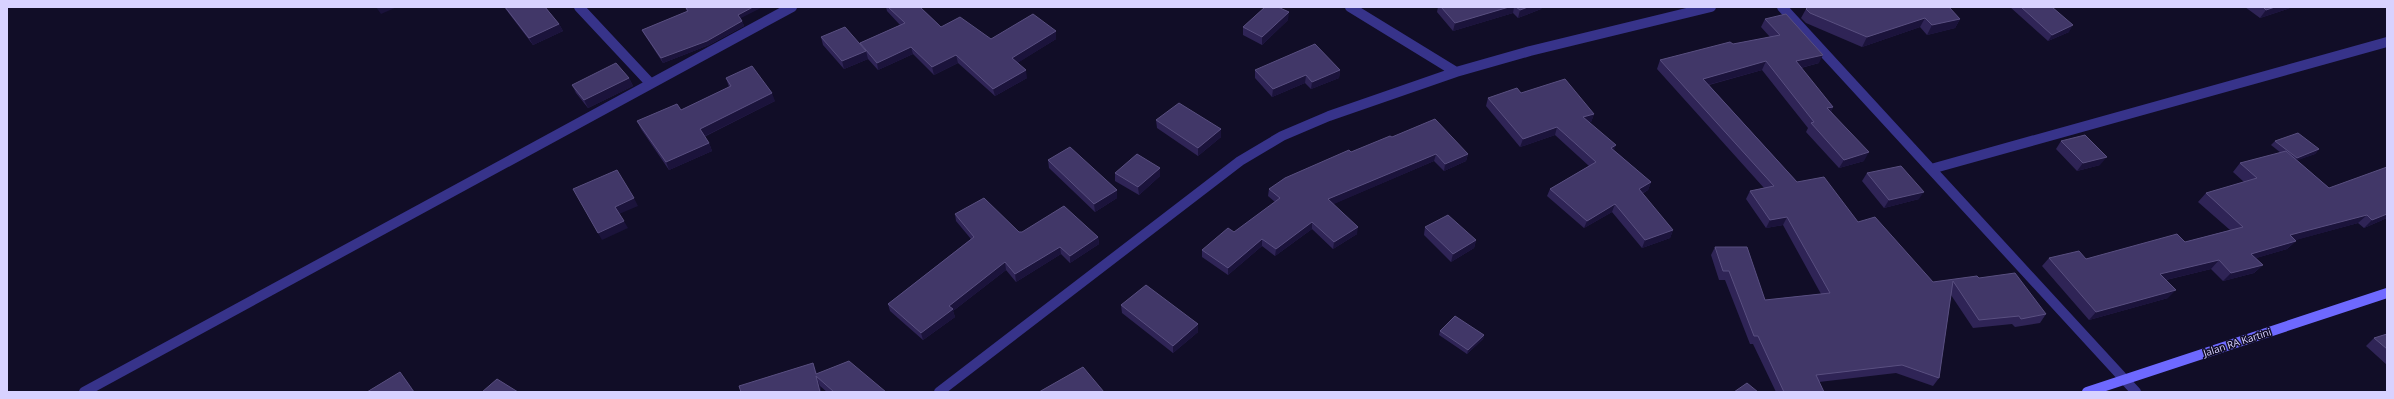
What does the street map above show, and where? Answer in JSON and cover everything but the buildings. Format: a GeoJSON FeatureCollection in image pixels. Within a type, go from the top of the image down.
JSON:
{"type":"FeatureCollection","features":[{"type":"Feature","properties":{"kind":"main road","name":"Jalan RA Kartini"},"geometry":{"type":"LineString","coordinates":[[2087,392],[2387,293]]}},
{"type":"Feature","properties":{"kind":"street"},"geometry":{"type":"LineString","coordinates":[[578,7],[650,83]]}},
{"type":"Feature","properties":{"kind":"street"},"geometry":{"type":"LineString","coordinates":[[84,392],[792,7]]}},
{"type":"Feature","properties":{"kind":"street"},"geometry":{"type":"LineString","coordinates":[[1350,7],[1456,72]]}},
{"type":"Feature","properties":{"kind":"street"},"geometry":{"type":"LineString","coordinates":[[939,392],[1240,161],[1282,136],[1329,116],[1456,72],[1530,51],[1711,7]]}},
{"type":"Feature","properties":{"kind":"street"},"geometry":{"type":"LineString","coordinates":[[1782,7],[2136,392]]}},
{"type":"Feature","properties":{"kind":"street"},"geometry":{"type":"LineString","coordinates":[[1931,169],[2387,42]]}}]}
